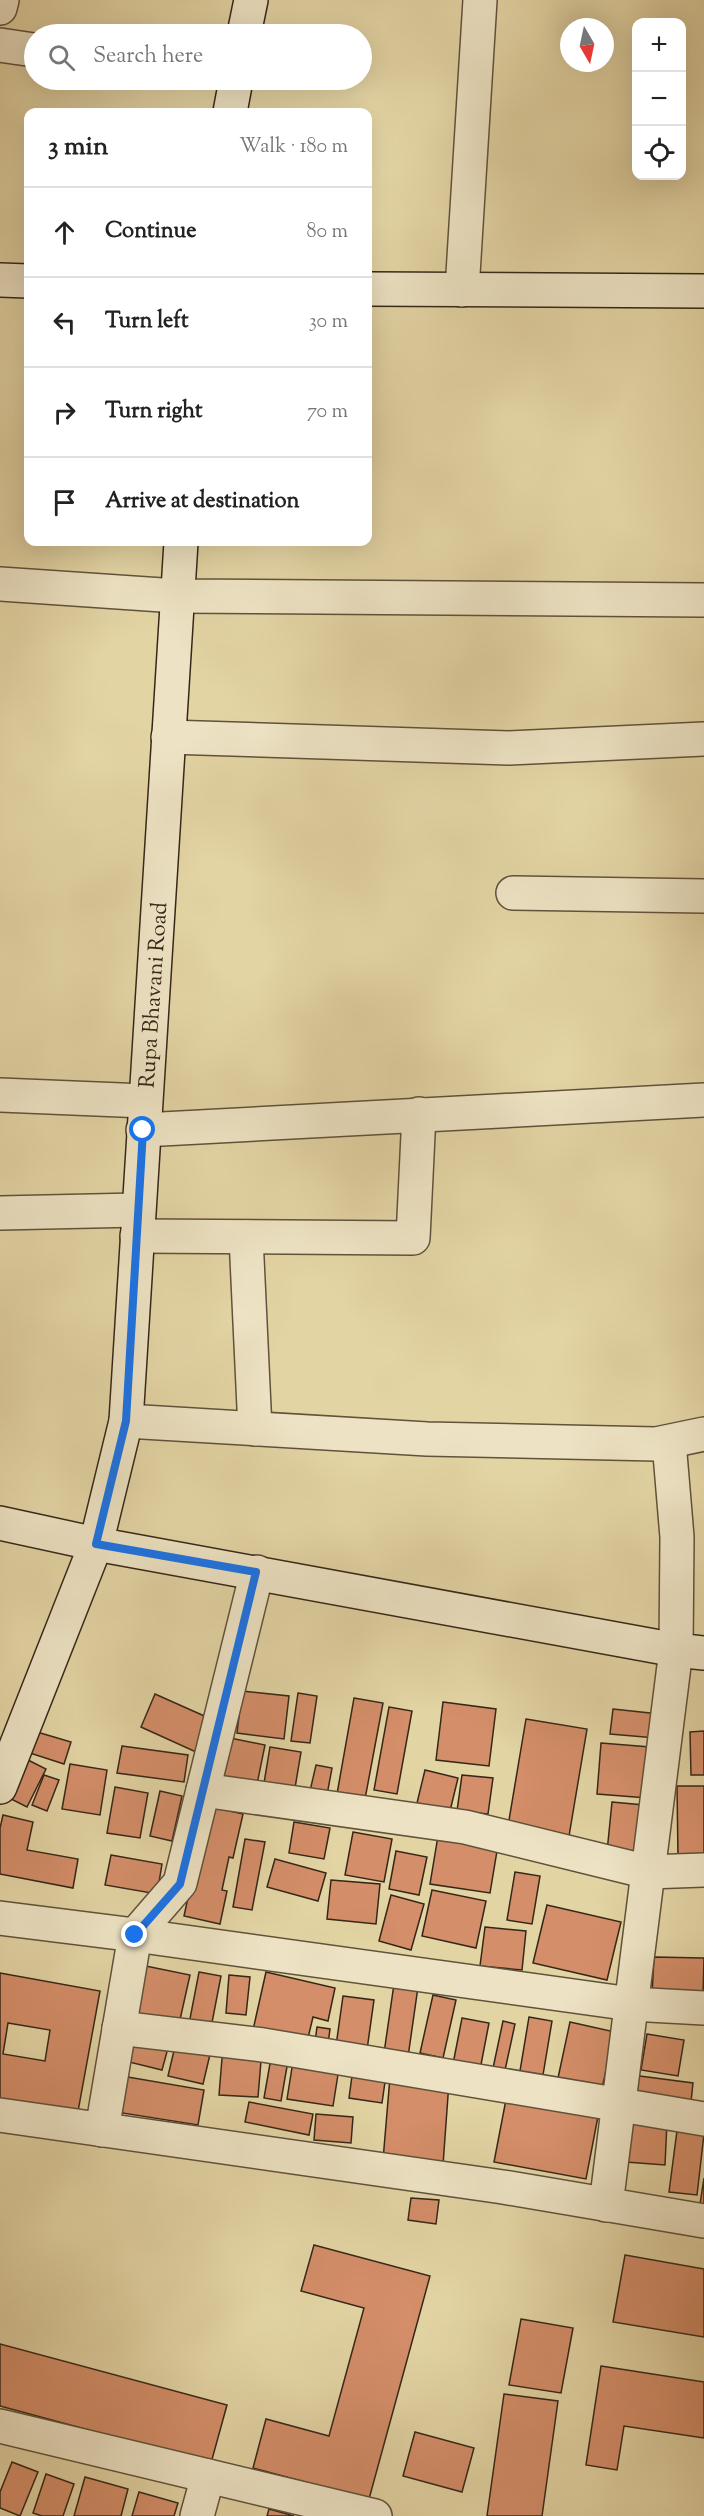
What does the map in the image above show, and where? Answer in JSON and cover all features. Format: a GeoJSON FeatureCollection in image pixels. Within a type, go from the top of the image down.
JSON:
{"type":"FeatureCollection","features":[{"type":"Feature","properties":{"kind":"street"},"geometry":{"type":"LineString","coordinates":[[0,8],[2,0]]}},
{"type":"Feature","properties":{"kind":"street"},"geometry":{"type":"LineString","coordinates":[[246,24],[251,0]]}},
{"type":"Feature","properties":{"kind":"street"},"geometry":{"type":"LineString","coordinates":[[462,290],[480,0]]}},
{"type":"Feature","properties":{"kind":"street"},"geometry":{"type":"LineString","coordinates":[[0,45],[24,49]]}},
{"type":"Feature","properties":{"kind":"street"},"geometry":{"type":"LineString","coordinates":[[231,108],[234,90]]}},
{"type":"Feature","properties":{"kind":"street"},"geometry":{"type":"LineString","coordinates":[[0,280],[24,281]]}},
{"type":"Feature","properties":{"kind":"street"},"geometry":{"type":"LineString","coordinates":[[372,289],[704,291]]}},
{"type":"Feature","properties":{"kind":"street","name":"Rupa Bhavani Road"},"geometry":{"type":"LineString","coordinates":[[0,1787],[96,1544],[126,1421],[181,546]]}},
{"type":"Feature","properties":{"kind":"street"},"geometry":{"type":"LineString","coordinates":[[0,584],[177,596],[704,600]]}},
{"type":"Feature","properties":{"kind":"street"},"geometry":{"type":"LineString","coordinates":[[168,737],[509,748],[704,739]]}},
{"type":"Feature","properties":{"kind":"street"},"geometry":{"type":"LineString","coordinates":[[513,894],[704,896]]}},
{"type":"Feature","properties":{"kind":"street"},"geometry":{"type":"LineString","coordinates":[[0,1095],[144,1115],[419,1114],[704,1100]]}},
{"type":"Feature","properties":{"kind":"street"},"geometry":{"type":"LineString","coordinates":[[0,1213],[138,1223],[246,1237],[414,1238],[419,1114]]}},
{"type":"Feature","properties":{"kind":"street"},"geometry":{"type":"LineString","coordinates":[[246,1237],[255,1429]]}},
{"type":"Feature","properties":{"kind":"street"},"geometry":{"type":"LineString","coordinates":[[126,1421],[427,1439],[656,1444],[704,1434]]}},
{"type":"Feature","properties":{"kind":"street"},"geometry":{"type":"LineString","coordinates":[[606,2205],[648,1872],[690,1652],[669,1442]]}},
{"type":"Feature","properties":{"kind":"street"},"geometry":{"type":"LineString","coordinates":[[0,1522],[96,1544],[690,1652]]}},
{"type":"Feature","properties":{"kind":"street"},"geometry":{"type":"LineString","coordinates":[[102,2130],[135,1935],[180,1884],[256,1572]]}},
{"type":"Feature","properties":{"kind":"street"},"geometry":{"type":"LineString","coordinates":[[203,1790],[465,1827],[648,1872],[704,1870]]}},
{"type":"Feature","properties":{"kind":"street"},"geometry":{"type":"LineString","coordinates":[[0,1918],[631,2004],[704,2008]]}},
{"type":"Feature","properties":{"kind":"street"},"geometry":{"type":"LineString","coordinates":[[119,2028],[263,2045],[704,2119]]}},
{"type":"Feature","properties":{"kind":"street"},"geometry":{"type":"LineString","coordinates":[[0,2115],[492,2185],[704,2221]]}},
{"type":"Feature","properties":{"kind":"street"},"geometry":{"type":"LineString","coordinates":[[0,2426],[375,2516]]}},
{"type":"Feature","properties":{"kind":"street"},"geometry":{"type":"LineString","coordinates":[[197,2516],[208,2476]]}},
{"type":"Feature","properties":{"kind":"building"},"geometry":{"type":"Polygon","coordinates":[[[242,1691],[289,1696],[284,1739],[237,1733],[242,1691]]]}},
{"type":"Feature","properties":{"kind":"building"},"geometry":{"type":"Polygon","coordinates":[[[298,1693],[317,1696],[310,1743],[291,1741],[298,1693]]]}},
{"type":"Feature","properties":{"kind":"building"},"geometry":{"type":"Polygon","coordinates":[[[155,1694],[211,1719],[196,1752],[141,1727],[155,1694]]]}},
{"type":"Feature","properties":{"kind":"building"},"geometry":{"type":"Polygon","coordinates":[[[354,1698],[383,1703],[365,1799],[337,1794],[354,1698]]]}},
{"type":"Feature","properties":{"kind":"building"},"geometry":{"type":"Polygon","coordinates":[[[443,1702],[496,1709],[489,1766],[436,1760],[443,1702]]]}},
{"type":"Feature","properties":{"kind":"building"},"geometry":{"type":"Polygon","coordinates":[[[389,1707],[412,1711],[397,1794],[374,1790],[389,1707]]]}},
{"type":"Feature","properties":{"kind":"building"},"geometry":{"type":"Polygon","coordinates":[[[613,1709],[659,1714],[656,1738],[610,1734],[613,1709]]]}},
{"type":"Feature","properties":{"kind":"building"},"geometry":{"type":"Polygon","coordinates":[[[526,1719],[587,1729],[568,1842],[507,1832],[526,1719]]]}},
{"type":"Feature","properties":{"kind":"building"},"geometry":{"type":"Polygon","coordinates":[[[704,1731],[704,1775],[691,1775],[690,1732],[704,1731]]]}},
{"type":"Feature","properties":{"kind":"building"},"geometry":{"type":"Polygon","coordinates":[[[37,1732],[71,1742],[64,1764],[30,1753],[37,1732]]]}},
{"type":"Feature","properties":{"kind":"building"},"geometry":{"type":"Polygon","coordinates":[[[230,1738],[265,1745],[256,1789],[221,1782],[230,1738]]]}},
{"type":"Feature","properties":{"kind":"building"},"geometry":{"type":"Polygon","coordinates":[[[601,1743],[650,1747],[647,1798],[597,1794],[601,1743]]]}},
{"type":"Feature","properties":{"kind":"building"},"geometry":{"type":"Polygon","coordinates":[[[122,1746],[188,1755],[184,1782],[117,1773],[122,1746]]]}},
{"type":"Feature","properties":{"kind":"building"},"geometry":{"type":"Polygon","coordinates":[[[270,1747],[301,1752],[293,1800],[262,1795],[270,1747]]]}},
{"type":"Feature","properties":{"kind":"building"},"geometry":{"type":"Polygon","coordinates":[[[28,1760],[46,1769],[27,1807],[9,1798],[28,1760]]]}},
{"type":"Feature","properties":{"kind":"building"},"geometry":{"type":"Polygon","coordinates":[[[70,1764],[107,1770],[100,1815],[62,1809],[70,1764]]]}},
{"type":"Feature","properties":{"kind":"building"},"geometry":{"type":"Polygon","coordinates":[[[316,1765],[332,1768],[327,1795],[310,1791],[316,1765]]]}},
{"type":"Feature","properties":{"kind":"building"},"geometry":{"type":"Polygon","coordinates":[[[425,1770],[458,1778],[450,1811],[417,1803],[425,1770]]]}},
{"type":"Feature","properties":{"kind":"building"},"geometry":{"type":"Polygon","coordinates":[[[44,1775],[59,1780],[47,1811],[32,1805],[44,1775]]]}},
{"type":"Feature","properties":{"kind":"building"},"geometry":{"type":"Polygon","coordinates":[[[462,1775],[493,1778],[488,1814],[457,1811],[462,1775]]]}},
{"type":"Feature","properties":{"kind":"building"},"geometry":{"type":"Polygon","coordinates":[[[677,1786],[704,1786],[704,1856],[678,1857],[677,1786]]]}},
{"type":"Feature","properties":{"kind":"building"},"geometry":{"type":"Polygon","coordinates":[[[115,1787],[148,1793],[140,1838],[107,1833],[115,1787]]]}},
{"type":"Feature","properties":{"kind":"building"},"geometry":{"type":"Polygon","coordinates":[[[160,1791],[182,1796],[172,1841],[150,1836],[160,1791]]]}},
{"type":"Feature","properties":{"kind":"building"},"geometry":{"type":"Polygon","coordinates":[[[612,1802],[644,1805],[639,1855],[607,1852],[612,1802]]]}},
{"type":"Feature","properties":{"kind":"building"},"geometry":{"type":"Polygon","coordinates":[[[208,1806],[243,1814],[233,1858],[229,1857],[222,1890],[227,1891],[220,1924],[184,1916],[208,1806]]]}},
{"type":"Feature","properties":{"kind":"building"},"geometry":{"type":"Polygon","coordinates":[[[3,1815],[33,1822],[27,1850],[78,1859],[73,1888],[0,1874],[0,1828],[3,1815]]]}},
{"type":"Feature","properties":{"kind":"building"},"geometry":{"type":"Polygon","coordinates":[[[294,1822],[330,1828],[324,1859],[289,1853],[294,1822]]]}},
{"type":"Feature","properties":{"kind":"building"},"geometry":{"type":"Polygon","coordinates":[[[439,1830],[499,1839],[490,1893],[430,1884],[439,1830]]]}},
{"type":"Feature","properties":{"kind":"building"},"geometry":{"type":"Polygon","coordinates":[[[353,1832],[392,1839],[384,1882],[345,1875],[353,1832]]]}},
{"type":"Feature","properties":{"kind":"building"},"geometry":{"type":"Polygon","coordinates":[[[245,1839],[265,1842],[252,1910],[233,1907],[245,1839]]]}},
{"type":"Feature","properties":{"kind":"building"},"geometry":{"type":"Polygon","coordinates":[[[396,1851],[427,1857],[419,1895],[389,1889],[396,1851]]]}},
{"type":"Feature","properties":{"kind":"building"},"geometry":{"type":"Polygon","coordinates":[[[111,1855],[162,1864],[157,1894],[105,1885],[111,1855]]]}},
{"type":"Feature","properties":{"kind":"building"},"geometry":{"type":"Polygon","coordinates":[[[275,1859],[326,1873],[318,1901],[267,1887],[275,1859]]]}},
{"type":"Feature","properties":{"kind":"building"},"geometry":{"type":"Polygon","coordinates":[[[515,1872],[540,1876],[532,1924],[507,1920],[515,1872]]]}},
{"type":"Feature","properties":{"kind":"building"},"geometry":{"type":"Polygon","coordinates":[[[331,1880],[380,1884],[376,1924],[327,1919],[331,1880]]]}},
{"type":"Feature","properties":{"kind":"building"},"geometry":{"type":"Polygon","coordinates":[[[432,1890],[486,1901],[476,1948],[422,1936],[432,1890]]]}},
{"type":"Feature","properties":{"kind":"building"},"geometry":{"type":"Polygon","coordinates":[[[391,1895],[424,1904],[411,1950],[379,1941],[391,1895]]]}},
{"type":"Feature","properties":{"kind":"building"},"geometry":{"type":"Polygon","coordinates":[[[547,1905],[621,1922],[607,1980],[533,1963],[547,1905]]]}},
{"type":"Feature","properties":{"kind":"building"},"geometry":{"type":"Polygon","coordinates":[[[485,1927],[526,1931],[522,1970],[480,1966],[485,1927]]]}},
{"type":"Feature","properties":{"kind":"building"},"geometry":{"type":"Polygon","coordinates":[[[654,1957],[704,1958],[703,1996],[652,1995],[654,1957]]]}},
{"type":"Feature","properties":{"kind":"building"},"geometry":{"type":"Polygon","coordinates":[[[136,1964],[190,1975],[177,2033],[124,2022],[136,1964]]]}},
{"type":"Feature","properties":{"kind":"building"},"geometry":{"type":"Polygon","coordinates":[[[199,1972],[221,1976],[210,2033],[188,2029],[199,1972]]]}},
{"type":"Feature","properties":{"kind":"building"},"geometry":{"type":"Polygon","coordinates":[[[266,1972],[335,1988],[328,2021],[313,2017],[307,2042],[253,2030],[266,1972]]]}},
{"type":"Feature","properties":{"kind":"building"},"geometry":{"type":"Polygon","coordinates":[[[0,1973],[100,1991],[77,2117],[0,2103],[0,1973]],[[8,2023],[3,2054],[45,2061],[50,2030],[8,2023]]]}},
{"type":"Feature","properties":{"kind":"building"},"geometry":{"type":"Polygon","coordinates":[[[229,1975],[250,1977],[246,2015],[226,2013],[229,1975]]]}},
{"type":"Feature","properties":{"kind":"building"},"geometry":{"type":"Polygon","coordinates":[[[394,1984],[418,1987],[407,2064],[383,2060],[394,1984]]]}},
{"type":"Feature","properties":{"kind":"building"},"geometry":{"type":"Polygon","coordinates":[[[433,1995],[456,2000],[443,2058],[420,2053],[433,1995]]]}},
{"type":"Feature","properties":{"kind":"building"},"geometry":{"type":"Polygon","coordinates":[[[343,1996],[374,2000],[366,2057],[335,2053],[343,1996]]]}},
{"type":"Feature","properties":{"kind":"building"},"geometry":{"type":"Polygon","coordinates":[[[529,2017],[552,2021],[542,2081],[519,2077],[529,2017]]]}},
{"type":"Feature","properties":{"kind":"building"},"geometry":{"type":"Polygon","coordinates":[[[462,2018],[489,2023],[479,2075],[452,2069],[462,2018]]]}},
{"type":"Feature","properties":{"kind":"building"},"geometry":{"type":"Polygon","coordinates":[[[503,2021],[515,2024],[504,2075],[492,2073],[503,2021]]]}},
{"type":"Feature","properties":{"kind":"building"},"geometry":{"type":"Polygon","coordinates":[[[570,2022],[615,2032],[602,2088],[558,2078],[570,2022]]]}},
{"type":"Feature","properties":{"kind":"building"},"geometry":{"type":"Polygon","coordinates":[[[317,2027],[330,2029],[328,2044],[315,2042],[317,2027]]]}},
{"type":"Feature","properties":{"kind":"building"},"geometry":{"type":"Polygon","coordinates":[[[647,2034],[684,2040],[678,2076],[641,2070],[647,2034]]]}},
{"type":"Feature","properties":{"kind":"building"},"geometry":{"type":"Polygon","coordinates":[[[131,2038],[168,2048],[162,2070],[125,2061],[131,2038]]]}},
{"type":"Feature","properties":{"kind":"building"},"geometry":{"type":"Polygon","coordinates":[[[177,2038],[212,2046],[203,2084],[168,2076],[177,2038]]]}},
{"type":"Feature","properties":{"kind":"building"},"geometry":{"type":"Polygon","coordinates":[[[223,2046],[262,2049],[258,2097],[219,2095],[223,2046]]]}},
{"type":"Feature","properties":{"kind":"building"},"geometry":{"type":"Polygon","coordinates":[[[272,2052],[289,2055],[281,2101],[264,2098],[272,2052]]]}},
{"type":"Feature","properties":{"kind":"building"},"geometry":{"type":"Polygon","coordinates":[[[294,2055],[340,2062],[333,2106],[287,2099],[294,2055]]]}},
{"type":"Feature","properties":{"kind":"building"},"geometry":{"type":"Polygon","coordinates":[[[632,2075],[693,2083],[690,2111],[629,2104],[632,2075]]]}},
{"type":"Feature","properties":{"kind":"building"},"geometry":{"type":"Polygon","coordinates":[[[122,2076],[204,2090],[198,2125],[116,2112],[122,2076]]]}},
{"type":"Feature","properties":{"kind":"building"},"geometry":{"type":"Polygon","coordinates":[[[352,2076],[385,2082],[382,2103],[349,2098],[352,2076]]]}},
{"type":"Feature","properties":{"kind":"building"},"geometry":{"type":"Polygon","coordinates":[[[390,2077],[449,2082],[443,2165],[383,2160],[390,2077]]]}},
{"type":"Feature","properties":{"kind":"building"},"geometry":{"type":"Polygon","coordinates":[[[508,2089],[600,2106],[586,2179],[494,2162],[508,2089]]]}},
{"type":"Feature","properties":{"kind":"building"},"geometry":{"type":"Polygon","coordinates":[[[249,2102],[313,2114],[309,2135],[245,2122],[249,2102]]]}},
{"type":"Feature","properties":{"kind":"building"},"geometry":{"type":"Polygon","coordinates":[[[316,2114],[353,2117],[351,2143],[314,2140],[316,2114]]]}},
{"type":"Feature","properties":{"kind":"building"},"geometry":{"type":"Polygon","coordinates":[[[628,2120],[667,2122],[665,2165],[626,2162],[628,2120]]]}},
{"type":"Feature","properties":{"kind":"building"},"geometry":{"type":"Polygon","coordinates":[[[678,2123],[704,2134],[697,2195],[669,2192],[678,2123]]]}},
{"type":"Feature","properties":{"kind":"building"},"geometry":{"type":"Polygon","coordinates":[[[704,2178],[704,2205],[700,2204],[704,2178]]]}},
{"type":"Feature","properties":{"kind":"building"},"geometry":{"type":"Polygon","coordinates":[[[411,2198],[439,2200],[436,2224],[408,2220],[411,2198]]]}},
{"type":"Feature","properties":{"kind":"building"},"geometry":{"type":"Polygon","coordinates":[[[314,2245],[430,2276],[369,2499],[253,2468],[266,2419],[329,2436],[364,2308],[301,2291],[314,2245]]]}},
{"type":"Feature","properties":{"kind":"building"},"geometry":{"type":"Polygon","coordinates":[[[625,2255],[704,2269],[704,2337],[613,2322],[625,2255]]]}},
{"type":"Feature","properties":{"kind":"building"},"geometry":{"type":"Polygon","coordinates":[[[521,2319],[573,2328],[561,2393],[509,2385],[521,2319]]]}},
{"type":"Feature","properties":{"kind":"building"},"geometry":{"type":"Polygon","coordinates":[[[0,2344],[227,2405],[211,2463],[0,2406],[0,2344]]]}},
{"type":"Feature","properties":{"kind":"building"},"geometry":{"type":"Polygon","coordinates":[[[601,2366],[704,2382],[704,2438],[624,2426],[617,2470],[586,2465],[601,2366]]]}},
{"type":"Feature","properties":{"kind":"building"},"geometry":{"type":"Polygon","coordinates":[[[504,2394],[558,2401],[542,2516],[487,2516],[504,2394]]]}},
{"type":"Feature","properties":{"kind":"building"},"geometry":{"type":"Polygon","coordinates":[[[415,2432],[474,2448],[462,2492],[403,2476],[415,2432]]]}},
{"type":"Feature","properties":{"kind":"building"},"geometry":{"type":"Polygon","coordinates":[[[12,2462],[38,2472],[20,2516],[0,2508],[0,2492],[12,2462]]]}},
{"type":"Feature","properties":{"kind":"building"},"geometry":{"type":"Polygon","coordinates":[[[46,2474],[74,2484],[63,2516],[42,2516],[33,2513],[46,2474]]]}},
{"type":"Feature","properties":{"kind":"building"},"geometry":{"type":"Polygon","coordinates":[[[85,2477],[128,2489],[121,2516],[74,2516],[85,2477]]]}},
{"type":"Feature","properties":{"kind":"building"},"geometry":{"type":"Polygon","coordinates":[[[139,2492],[178,2503],[174,2516],[132,2516],[139,2492]]]}},
{"type":"Feature","properties":{"kind":"building"},"geometry":{"type":"Polygon","coordinates":[[[269,2509],[294,2516],[267,2516],[269,2509]]]}},
{"type":"Feature","properties":{"kind":"route"},"geometry":{"type":"LineString","coordinates":[[135,1935],[180,1884],[256,1572],[96,1544],[126,1421],[143,1130]]}}]}
